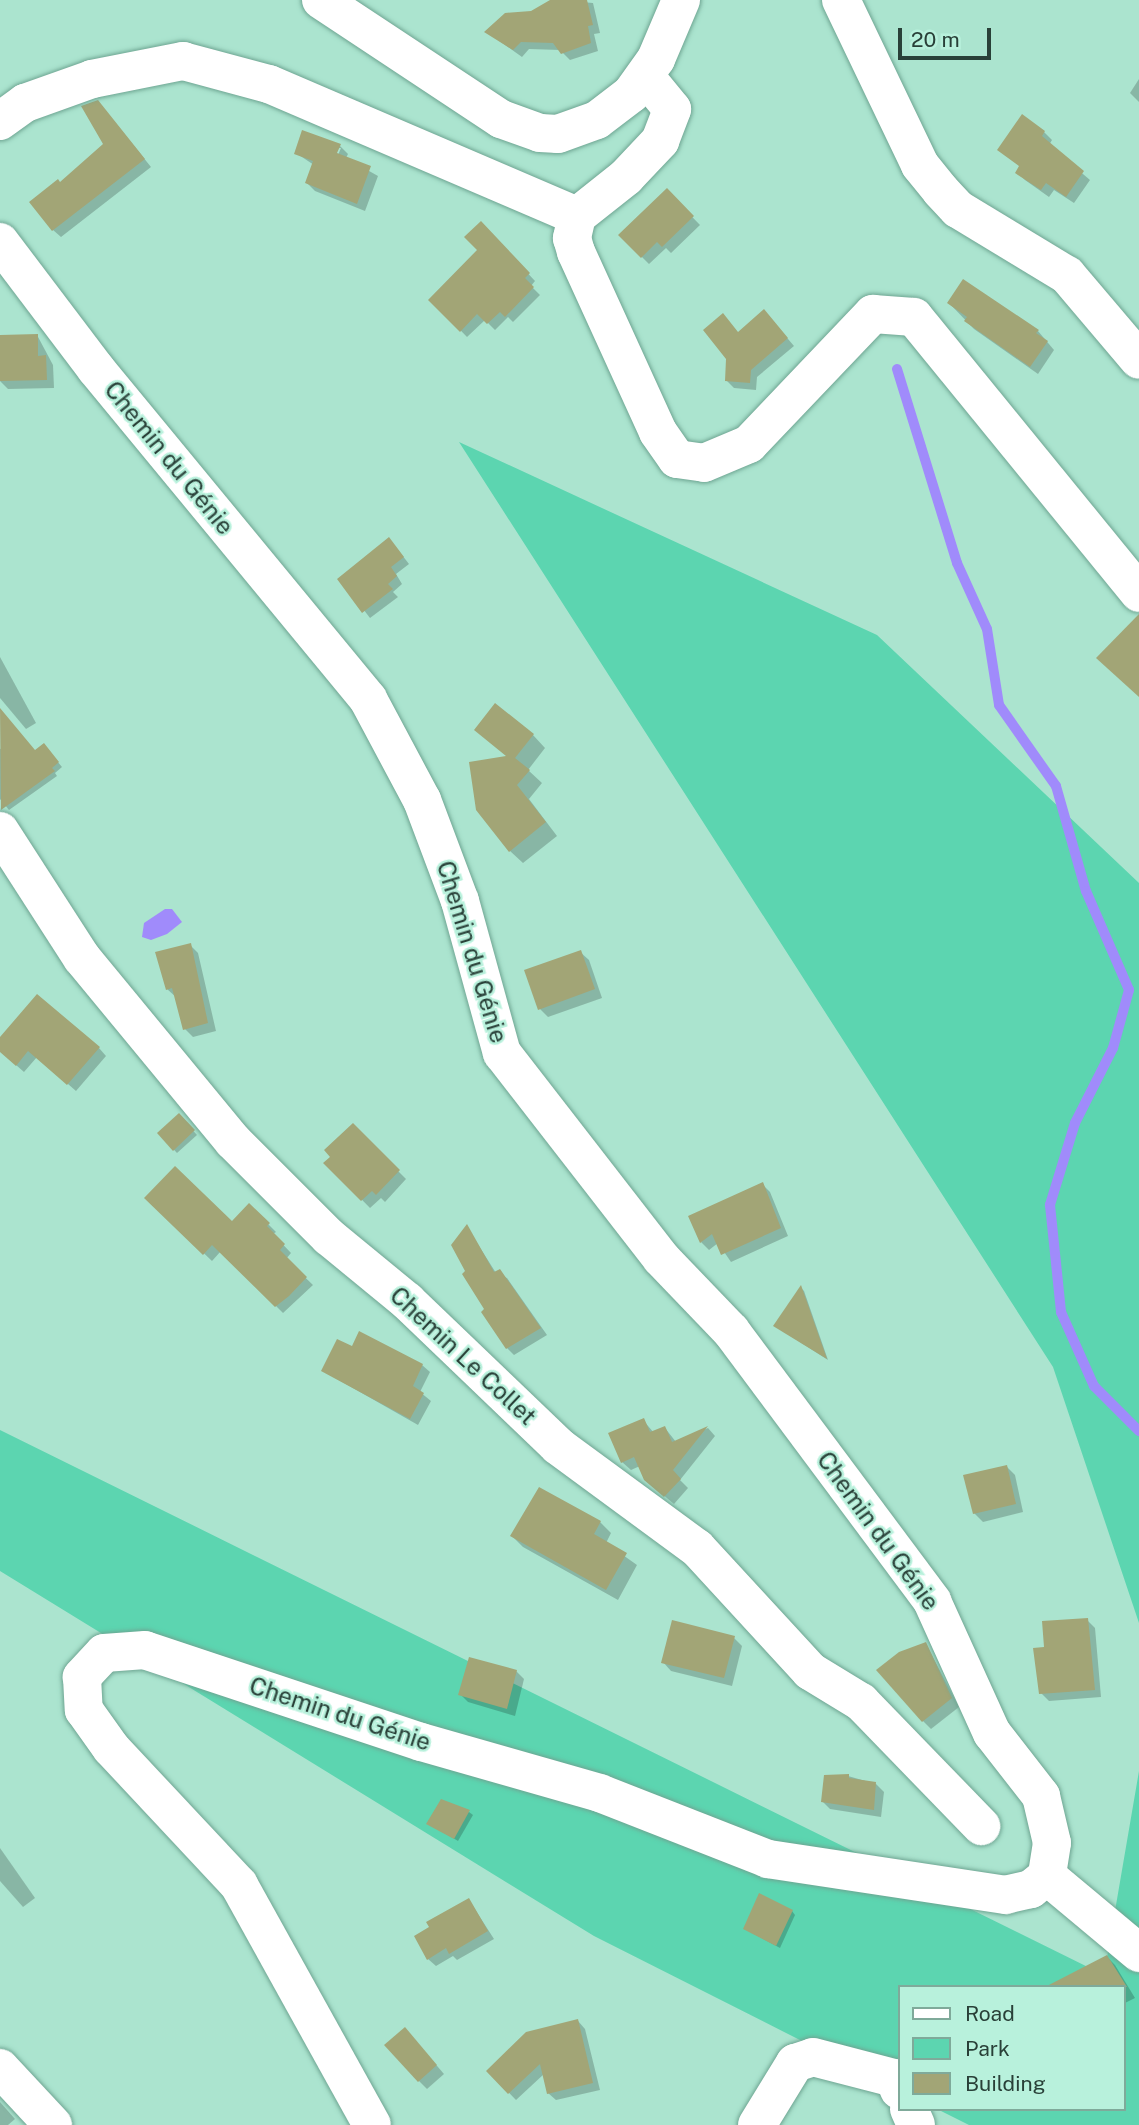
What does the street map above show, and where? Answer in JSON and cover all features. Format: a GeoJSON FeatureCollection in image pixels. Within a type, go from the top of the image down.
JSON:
{"type":"FeatureCollection","features":[{"type":"Feature","properties":{"kind":"street"},"geometry":{"type":"LineString","coordinates":[[321,0],[501,119],[540,133],[577,130],[615,108],[645,76],[681,0]]}},
{"type":"Feature","properties":{"kind":"street"},"geometry":{"type":"LineString","coordinates":[[841,0],[920,165],[941,191],[958,209],[1067,275],[1139,360]]}},
{"type":"Feature","properties":{"kind":"street"},"geometry":{"type":"LineString","coordinates":[[0,121],[25,103],[92,79],[183,61],[269,84],[577,216]]}},
{"type":"Feature","properties":{"kind":"street"},"geometry":{"type":"LineString","coordinates":[[645,76],[671,109],[660,141],[626,177],[577,216],[572,238],[658,432],[677,459],[704,463],[748,443],[873,314],[914,317],[1139,593]]}},
{"type":"Feature","properties":{"kind":"street","name":"Chemin du Génie"},"geometry":{"type":"LineString","coordinates":[[0,242],[96,369],[368,699],[422,800],[460,901],[502,1053],[661,1258],[731,1331],[933,1601],[992,1733],[1041,1796],[1052,1843],[1047,1876],[1031,1889],[1006,1895],[768,1859],[600,1793],[422,1742],[145,1650],[104,1653],[82,1677],[84,1710],[111,1748],[239,1885],[372,2125]]}},
{"type":"Feature","properties":{"kind":"street","name":"Chemin Le Collet"},"geometry":{"type":"LineString","coordinates":[[0,831],[82,958],[233,1141],[329,1237],[407,1301],[558,1446],[697,1548],[810,1671],[861,1702],[981,1826]]}},
{"type":"Feature","properties":{"kind":"street"},"geometry":{"type":"LineString","coordinates":[[1047,1876],[1139,1953]]}},
{"type":"Feature","properties":{"kind":"street"},"geometry":{"type":"LineString","coordinates":[[757,2125],[795,2063],[813,2057],[894,2078],[898,2088]]}},
{"type":"Feature","properties":{"kind":"street"},"geometry":{"type":"LineString","coordinates":[[0,2068],[53,2125]]}},
{"type":"Feature","properties":{"kind":"green space"},"geometry":{"type":"Polygon","coordinates":[[[459,442],[877,635],[1139,883],[1139,1623],[1053,1367],[459,442]]]}},
{"type":"Feature","properties":{"kind":"green space"},"geometry":{"type":"Polygon","coordinates":[[[0,1430],[1104,1975],[1139,1771],[1139,2125],[969,2125],[941,2111],[1125,2111],[1125,1985],[898,1985],[898,2089],[594,1936],[0,1571],[0,1430]]]}},
{"type":"Feature","properties":{"kind":"shaded area"},"geometry":{"type":"Polygon","coordinates":[[[165,909],[172,909],[182,922],[167,934],[151,940],[142,937],[144,923],[165,909]]]}},
{"type":"Feature","properties":{"kind":"building"},"geometry":{"type":"Polygon","coordinates":[[[550,0],[587,0],[593,25],[588,26],[591,43],[561,54],[553,43],[521,42],[513,50],[484,32],[505,13],[531,11],[550,0]]]}},
{"type":"Feature","properties":{"kind":"building"},"geometry":{"type":"Polygon","coordinates":[[[98,100],[145,159],[52,231],[29,202],[58,179],[60,182],[103,144],[81,106],[98,100]]]}},
{"type":"Feature","properties":{"kind":"building"},"geometry":{"type":"Polygon","coordinates":[[[1022,114],[1045,131],[1042,136],[1084,171],[1066,197],[1046,183],[1041,190],[1015,173],[1019,166],[997,150],[1022,114]]]}},
{"type":"Feature","properties":{"kind":"building"},"geometry":{"type":"Polygon","coordinates":[[[302,130],[341,144],[337,153],[371,166],[357,204],[305,183],[313,161],[294,154],[302,130]]]}},
{"type":"Feature","properties":{"kind":"building"},"geometry":{"type":"Polygon","coordinates":[[[667,188],[694,216],[662,247],[657,242],[641,258],[618,235],[667,188]]]}},
{"type":"Feature","properties":{"kind":"building"},"geometry":{"type":"Polygon","coordinates":[[[481,221],[530,273],[525,278],[534,287],[505,317],[500,312],[487,324],[477,314],[460,332],[428,300],[477,250],[464,237],[481,221]]]}},
{"type":"Feature","properties":{"kind":"building"},"geometry":{"type":"Polygon","coordinates":[[[963,279],[1039,330],[1036,333],[1048,341],[1030,367],[964,321],[967,317],[947,303],[963,279]]]}},
{"type":"Feature","properties":{"kind":"building"},"geometry":{"type":"Polygon","coordinates":[[[764,309],[788,338],[751,370],[750,383],[725,381],[726,359],[703,330],[723,313],[738,332],[764,309]]]}},
{"type":"Feature","properties":{"kind":"building"},"geometry":{"type":"Polygon","coordinates":[[[38,334],[38,356],[46,355],[47,380],[0,381],[0,335],[38,334]]]}},
{"type":"Feature","properties":{"kind":"building"},"geometry":{"type":"Polygon","coordinates":[[[389,537],[404,557],[391,567],[397,576],[388,584],[393,589],[362,613],[337,579],[389,537]]]}},
{"type":"Feature","properties":{"kind":"building"},"geometry":{"type":"Polygon","coordinates":[[[1139,614],[1139,697],[1096,658],[1139,614]]]}},
{"type":"Feature","properties":{"kind":"building"},"geometry":{"type":"Polygon","coordinates":[[[495,703],[534,734],[515,758],[530,770],[517,785],[546,822],[509,852],[476,810],[469,762],[506,756],[474,730],[495,703]]]}},
{"type":"Feature","properties":{"kind":"building"},"geometry":{"type":"Polygon","coordinates":[[[0,708],[35,750],[44,743],[59,762],[52,768],[55,771],[1,810],[0,708]]]}},
{"type":"Feature","properties":{"kind":"building"},"geometry":{"type":"Polygon","coordinates":[[[191,943],[208,1023],[183,1030],[172,988],[166,990],[155,952],[191,943]]]}},
{"type":"Feature","properties":{"kind":"building"},"geometry":{"type":"Polygon","coordinates":[[[581,950],[595,989],[538,1010],[524,970],[581,950]]]}},
{"type":"Feature","properties":{"kind":"building"},"geometry":{"type":"Polygon","coordinates":[[[37,994],[100,1047],[67,1085],[28,1051],[16,1066],[0,1052],[0,1037],[37,994]]]}},
{"type":"Feature","properties":{"kind":"building"},"geometry":{"type":"Polygon","coordinates":[[[179,1113],[195,1130],[173,1151],[157,1133],[179,1113]]]}},
{"type":"Feature","properties":{"kind":"building"},"geometry":{"type":"Polygon","coordinates":[[[353,1123],[400,1170],[376,1195],[372,1191],[361,1201],[323,1163],[330,1157],[324,1150],[353,1123]]]}},
{"type":"Feature","properties":{"kind":"building"},"geometry":{"type":"Polygon","coordinates":[[[175,1166],[232,1221],[249,1203],[270,1223],[267,1226],[285,1244],[280,1250],[307,1277],[289,1296],[275,1307],[212,1245],[203,1255],[144,1198],[175,1166]]]}},
{"type":"Feature","properties":{"kind":"building"},"geometry":{"type":"Polygon","coordinates":[[[763,1182],[781,1228],[721,1255],[712,1234],[700,1243],[688,1216],[763,1182]]]}},
{"type":"Feature","properties":{"kind":"building"},"geometry":{"type":"Polygon","coordinates":[[[467,1224],[494,1272],[500,1269],[541,1328],[506,1349],[481,1312],[484,1309],[462,1274],[465,1271],[451,1245],[467,1224]]]}},
{"type":"Feature","properties":{"kind":"building"},"geometry":{"type":"Polygon","coordinates":[[[801,1285],[827,1359],[773,1326],[801,1285]]]}},
{"type":"Feature","properties":{"kind":"building"},"geometry":{"type":"Polygon","coordinates":[[[359,1331],[423,1364],[413,1386],[424,1393],[410,1419],[321,1371],[337,1339],[352,1346],[359,1331]]]}},
{"type":"Feature","properties":{"kind":"building"},"geometry":{"type":"Polygon","coordinates":[[[644,1418],[650,1432],[665,1426],[672,1442],[708,1426],[673,1470],[681,1479],[664,1497],[644,1480],[634,1457],[621,1463],[608,1433],[644,1418]]]}},
{"type":"Feature","properties":{"kind":"building"},"geometry":{"type":"Polygon","coordinates":[[[1007,1465],[1016,1504],[973,1514],[963,1475],[1007,1465]]]}},
{"type":"Feature","properties":{"kind":"building"},"geometry":{"type":"Polygon","coordinates":[[[539,1487],[601,1521],[594,1534],[627,1553],[606,1590],[510,1536],[539,1487]]]}},
{"type":"Feature","properties":{"kind":"building"},"geometry":{"type":"Polygon","coordinates":[[[1088,1618],[1095,1690],[1039,1694],[1033,1648],[1044,1647],[1042,1621],[1088,1618]]]}},
{"type":"Feature","properties":{"kind":"building"},"geometry":{"type":"Polygon","coordinates":[[[672,1620],[735,1636],[724,1678],[661,1663],[672,1620]]]}},
{"type":"Feature","properties":{"kind":"building"},"geometry":{"type":"Polygon","coordinates":[[[926,1642],[952,1698],[922,1722],[876,1670],[899,1652],[926,1642]]]}},
{"type":"Feature","properties":{"kind":"building"},"geometry":{"type":"Polygon","coordinates":[[[469,1657],[517,1670],[507,1709],[458,1695],[469,1657]]]}},
{"type":"Feature","properties":{"kind":"building"},"geometry":{"type":"Polygon","coordinates":[[[849,1774],[849,1778],[876,1782],[874,1810],[821,1802],[824,1775],[849,1774]]]}},
{"type":"Feature","properties":{"kind":"building"},"geometry":{"type":"Polygon","coordinates":[[[441,1799],[470,1810],[454,1839],[426,1824],[441,1799]]]}},
{"type":"Feature","properties":{"kind":"building"},"geometry":{"type":"Polygon","coordinates":[[[759,1893],[793,1910],[776,1946],[743,1929],[759,1893]]]}},
{"type":"Feature","properties":{"kind":"building"},"geometry":{"type":"Polygon","coordinates":[[[469,1898],[488,1931],[449,1954],[446,1948],[427,1960],[414,1936],[429,1927],[426,1922],[469,1898]]]}},
{"type":"Feature","properties":{"kind":"building"},"geometry":{"type":"Polygon","coordinates":[[[1107,1955],[1127,1987],[1125,1985],[1049,1985],[1107,1955]]]}},
{"type":"Feature","properties":{"kind":"building"},"geometry":{"type":"Polygon","coordinates":[[[578,2019],[593,2083],[547,2094],[540,2064],[508,2094],[486,2071],[526,2032],[578,2019]]]}},
{"type":"Feature","properties":{"kind":"building"},"geometry":{"type":"Polygon","coordinates":[[[405,2027],[437,2065],[418,2082],[384,2045],[405,2027]]]}},
{"type":"Feature","properties":{"kind":"waterway"},"geometry":{"type":"LineString","coordinates":[[897,369],[957,563],[987,629],[999,705],[1056,786],[1086,891],[1129,990],[1113,1048],[1075,1123],[1050,1205],[1061,1312],[1094,1386],[1139,1431]]}}]}
